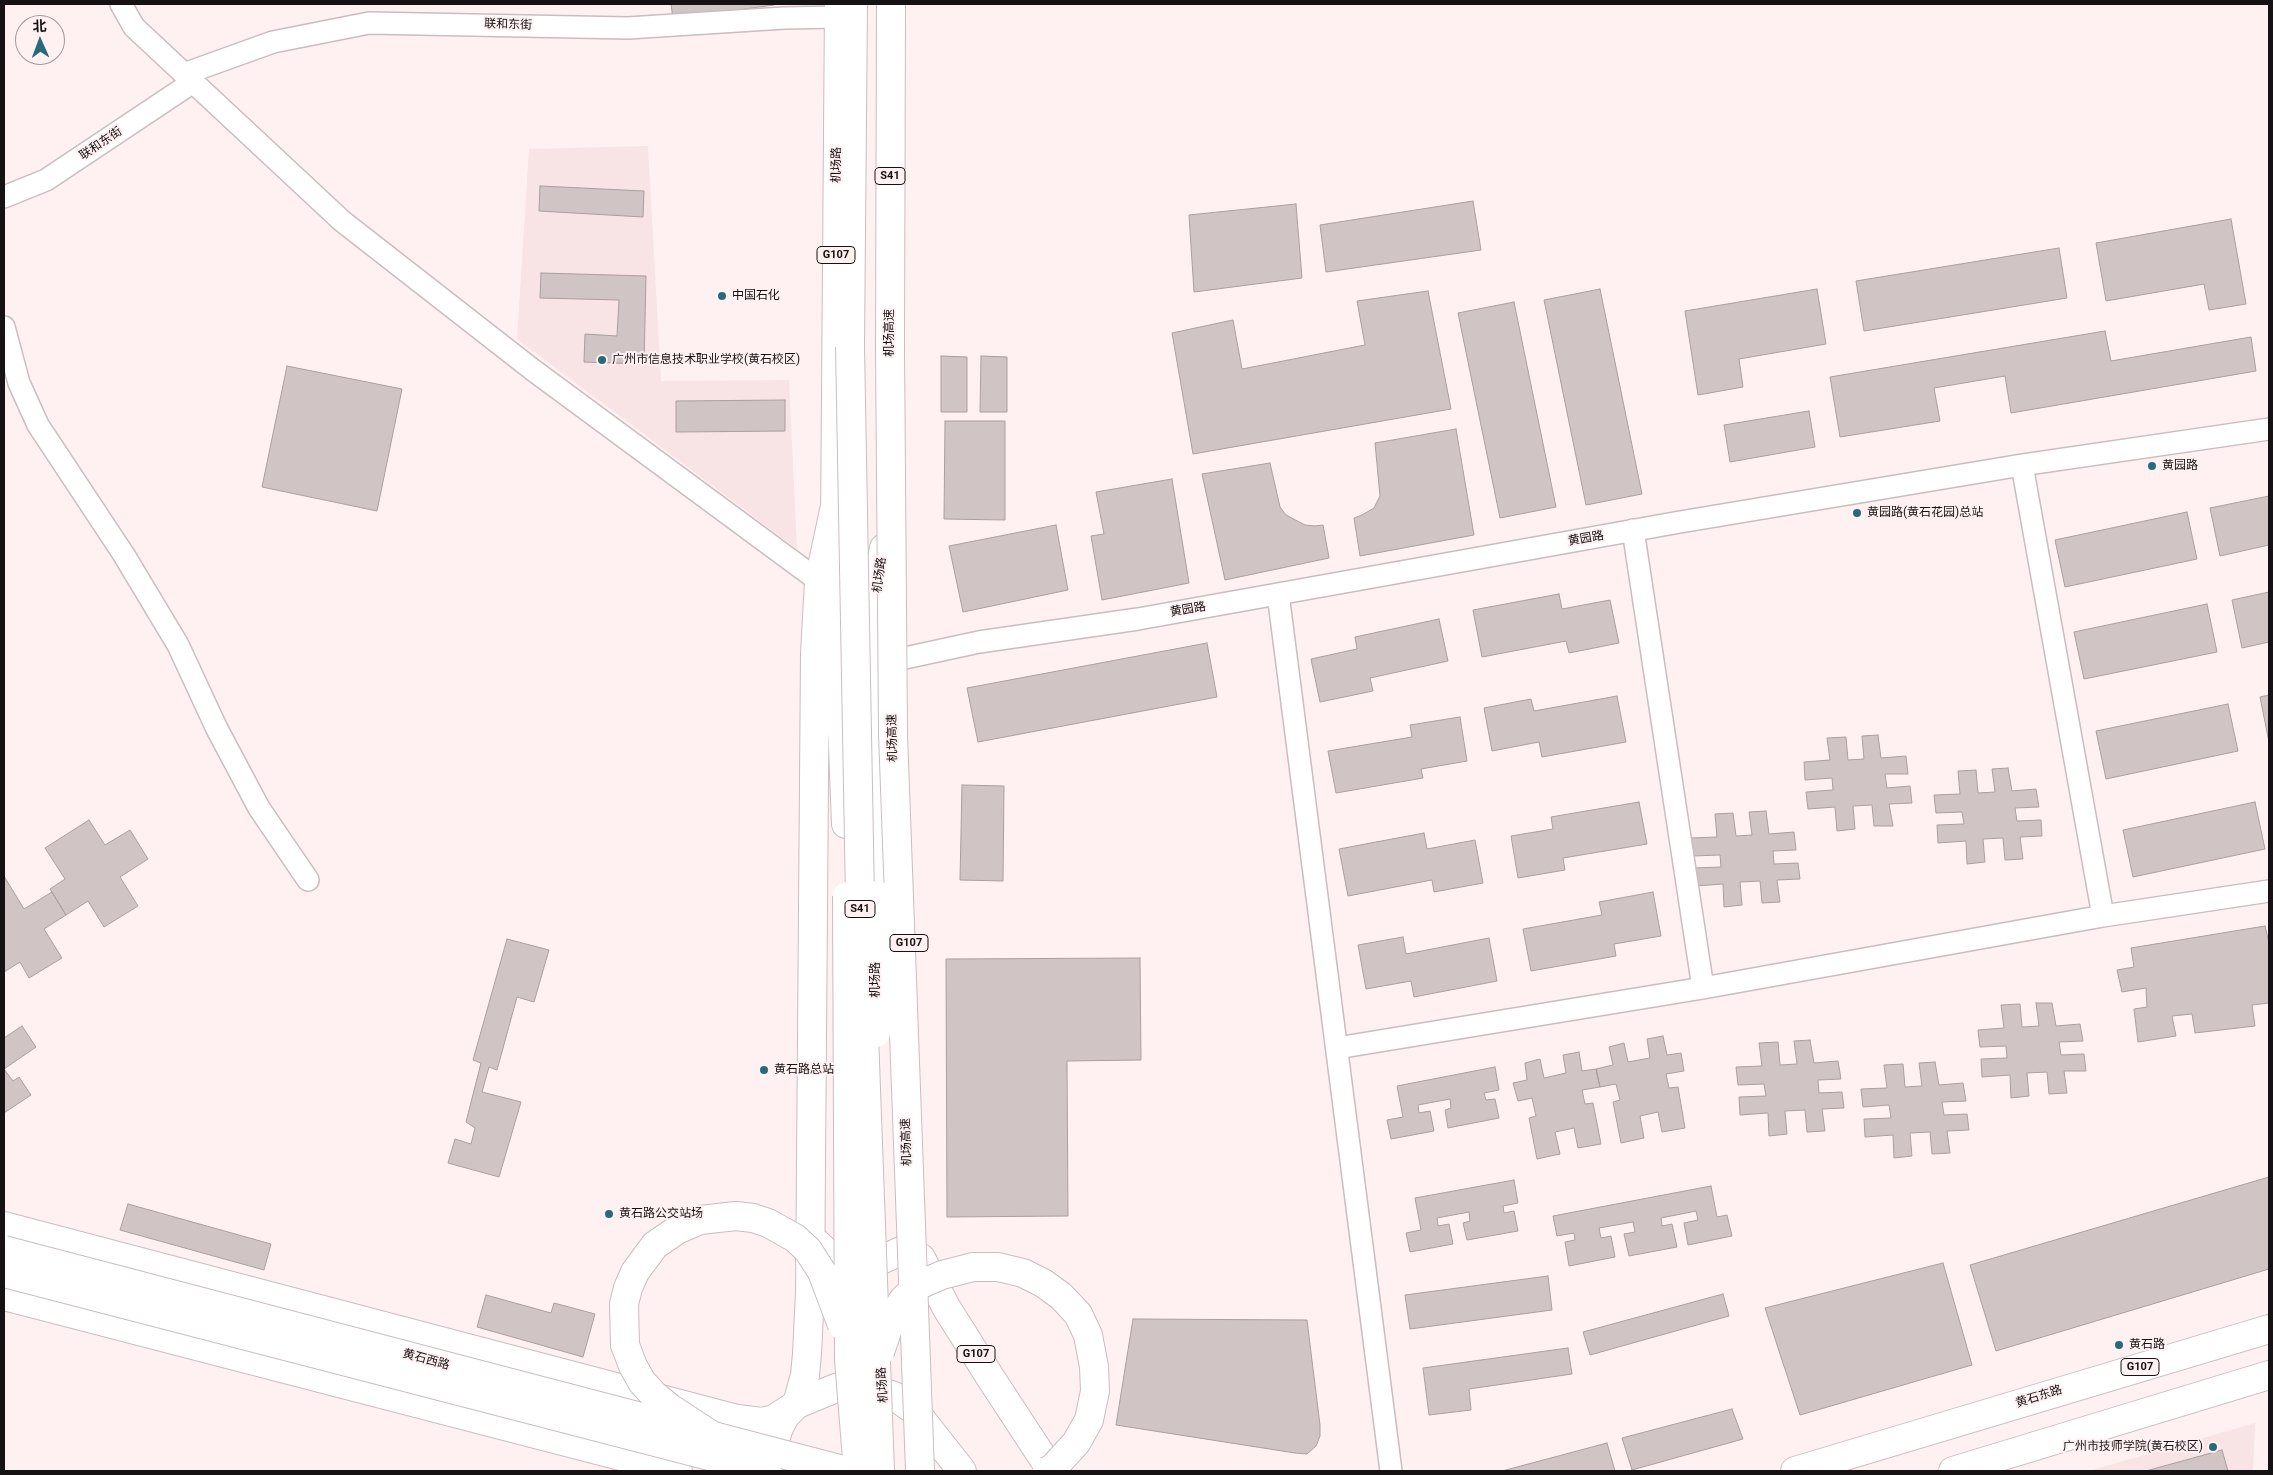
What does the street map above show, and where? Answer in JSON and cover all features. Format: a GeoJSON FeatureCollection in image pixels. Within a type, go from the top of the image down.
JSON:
{"type":"FeatureCollection","features":[{"type":"Feature","properties":{"kind":"main road","name":"机场高速"},"geometry":{"type":"LineString","coordinates":[[891,4],[892,734],[920,1471]]}},
{"type":"Feature","properties":{"kind":"main road","name":"机场路"},"geometry":{"type":"LineString","coordinates":[[902,4],[902,492],[910,1238],[914,1410]]}},
{"type":"Feature","properties":{"kind":"main road","name":"机场路"},"geometry":{"type":"LineString","coordinates":[[843,8],[835,506],[847,896],[849,1360],[858,1471]]}},
{"type":"Feature","properties":{"kind":"main road","name":"S41"},"geometry":{"type":"LineString","coordinates":[[843,8],[855,721],[861,953],[880,1471]]}},
{"type":"Feature","properties":{"kind":"main road","name":"机场路"},"geometry":{"type":"LineString","coordinates":[[890,1471],[880,1352],[876,1078],[877,601],[882,558],[902,492]]}},
{"type":"Feature","properties":{"kind":"main road","name":"机场路"},"geometry":{"type":"LineString","coordinates":[[797,1404],[805,1375],[807,1354],[810,1237],[812,776],[815,654],[819,581],[835,506]]}},
{"type":"Feature","properties":{"kind":"main road"},"geometry":{"type":"LineString","coordinates":[[711,1436],[670,1408],[642,1382],[625,1345],[624,1304],[635,1272],[655,1246],[678,1230],[700,1220],[736,1216],[768,1222],[795,1238],[808,1250],[822,1272],[843,1328],[849,1360]]}},
{"type":"Feature","properties":{"kind":"main road"},"geometry":{"type":"LineString","coordinates":[[4,1226],[737,1419],[762,1422],[781,1415],[797,1404],[836,1388],[856,1386],[885,1393],[914,1410],[954,1465]]}},
{"type":"Feature","properties":{"kind":"main road"},"geometry":{"type":"LineString","coordinates":[[810,1237],[827,1253],[838,1259],[869,1263],[881,1260],[910,1238]]}},
{"type":"Feature","properties":{"kind":"main road","name":"G107"},"geometry":{"type":"LineString","coordinates":[[910,1238],[946,1308],[1036,1448],[1055,1471]]}},
{"type":"Feature","properties":{"kind":"main road","name":"黄石西路"},"geometry":{"type":"LineString","coordinates":[[4,1250],[847,1471]]}},
{"type":"Feature","properties":{"kind":"main road"},"geometry":{"type":"LineString","coordinates":[[880,1352],[892,1318],[903,1300],[919,1285],[942,1275],[973,1267],[998,1267],[1023,1273],[1043,1283],[1060,1296],[1078,1314],[1088,1335],[1094,1367],[1095,1391],[1089,1420],[1076,1443],[1053,1468],[1047,1471]]}},
{"type":"Feature","properties":{"kind":"main road","name":"黄石西路"},"geometry":{"type":"LineString","coordinates":[[4,1272],[767,1471]]}},
{"type":"Feature","properties":{"kind":"main road"},"geometry":{"type":"LineString","coordinates":[[4,1296],[678,1471]]}},
{"type":"Feature","properties":{"kind":"main road","name":"黄石东路"},"geometry":{"type":"LineString","coordinates":[[1803,1469],[2269,1329]]}},
{"type":"Feature","properties":{"kind":"main road"},"geometry":{"type":"LineString","coordinates":[[1953,1471],[2269,1375]]}},
{"type":"Feature","properties":{"kind":"main road"},"geometry":{"type":"LineString","coordinates":[[645,1463],[663,1428],[665,1418],[664,1401]]}},
{"type":"Feature","properties":{"kind":"main road","name":"G107"},"geometry":{"type":"LineString","coordinates":[[774,1471],[773,1450],[778,1430],[785,1416],[797,1404]]}},
{"type":"Feature","properties":{"kind":"street"},"geometry":{"type":"LineString","coordinates":[[121,4],[134,27],[342,221],[533,370],[819,581]]}},
{"type":"Feature","properties":{"kind":"street","name":"联和东街"},"geometry":{"type":"LineString","coordinates":[[4,197],[46,180],[188,78],[272,42],[369,23],[628,28],[784,18],[843,8]]}},
{"type":"Feature","properties":{"kind":"street"},"geometry":{"type":"LineString","coordinates":[[4,327],[19,384],[38,425],[124,555],[178,645],[217,729],[259,808],[308,880]]}},
{"type":"Feature","properties":{"kind":"street","name":"黄园路"},"geometry":{"type":"LineString","coordinates":[[905,658],[979,642],[1138,619],[1633,530],[2022,465],[2269,429]]}},
{"type":"Feature","properties":{"kind":"street"},"geometry":{"type":"LineString","coordinates":[[2022,465],[2103,916]]}},
{"type":"Feature","properties":{"kind":"street"},"geometry":{"type":"LineString","coordinates":[[1633,530],[1703,988]]}},
{"type":"Feature","properties":{"kind":"street"},"geometry":{"type":"LineString","coordinates":[[1278,594],[1391,1471]]}},
{"type":"Feature","properties":{"kind":"street"},"geometry":{"type":"LineString","coordinates":[[1337,1048],[1703,988],[2103,916],[2269,891]]}},
{"type":"Feature","properties":{"kind":"shaded area","name":"广州市信息技术职业学校(黄石校区)"},"geometry":{"type":"Polygon","coordinates":[[[648,146],[661,381],[789,380],[797,549],[517,339],[529,149],[648,146]]]}},
{"type":"Feature","properties":{"kind":"shaded area","name":"广州市技师学院(黄石校区)"},"geometry":{"type":"Polygon","coordinates":[[[2255,1423],[2253,1471],[2089,1471],[2255,1423]]]}},
{"type":"Feature","properties":{"kind":"building"},"geometry":{"type":"Polygon","coordinates":[[[671,4],[773,4],[774,5],[673,19],[671,4]]]}},
{"type":"Feature","properties":{"kind":"building"},"geometry":{"type":"Polygon","coordinates":[[[540,186],[644,191],[643,217],[539,211],[540,186]]]}},
{"type":"Feature","properties":{"kind":"building"},"geometry":{"type":"Polygon","coordinates":[[[1473,201],[1481,250],[1326,272],[1320,225],[1473,201]]]}},
{"type":"Feature","properties":{"kind":"building"},"geometry":{"type":"Polygon","coordinates":[[[1296,204],[1302,278],[1194,292],[1189,215],[1296,204]]]}},
{"type":"Feature","properties":{"kind":"building"},"geometry":{"type":"Polygon","coordinates":[[[2231,219],[2246,304],[2209,310],[2204,284],[2106,301],[2096,243],[2231,219]]]}},
{"type":"Feature","properties":{"kind":"building"},"geometry":{"type":"Polygon","coordinates":[[[2059,248],[2067,298],[1864,331],[1856,281],[2059,248]]]}},
{"type":"Feature","properties":{"kind":"building"},"geometry":{"type":"Polygon","coordinates":[[[541,273],[646,276],[644,364],[584,362],[585,334],[617,336],[619,300],[540,298],[541,273]]]}},
{"type":"Feature","properties":{"kind":"building"},"geometry":{"type":"Polygon","coordinates":[[[1600,289],[1642,494],[1586,505],[1544,300],[1600,289]]]}},
{"type":"Feature","properties":{"kind":"building"},"geometry":{"type":"Polygon","coordinates":[[[1817,289],[1826,344],[1739,359],[1743,387],[1698,395],[1685,311],[1817,289]]]}},
{"type":"Feature","properties":{"kind":"building"},"geometry":{"type":"Polygon","coordinates":[[[1428,291],[1451,409],[1193,454],[1172,333],[1233,320],[1242,369],[1365,345],[1357,301],[1428,291]]]}},
{"type":"Feature","properties":{"kind":"building"},"geometry":{"type":"Polygon","coordinates":[[[1514,302],[1556,507],[1500,518],[1458,313],[1514,302]]]}},
{"type":"Feature","properties":{"kind":"building"},"geometry":{"type":"Polygon","coordinates":[[[2105,331],[2111,361],[2251,337],[2256,371],[2011,413],[2005,376],[1934,388],[1940,421],[1840,437],[1830,377],[2105,331]]]}},
{"type":"Feature","properties":{"kind":"building"},"geometry":{"type":"Polygon","coordinates":[[[941,356],[967,357],[967,412],[941,412],[941,356]]]}},
{"type":"Feature","properties":{"kind":"building"},"geometry":{"type":"Polygon","coordinates":[[[981,356],[1007,357],[1007,412],[980,412],[981,356]]]}},
{"type":"Feature","properties":{"kind":"building"},"geometry":{"type":"Polygon","coordinates":[[[287,366],[402,389],[377,511],[262,487],[287,366]]]}},
{"type":"Feature","properties":{"kind":"building"},"geometry":{"type":"Polygon","coordinates":[[[785,400],[785,431],[676,432],[676,401],[785,400]]]}},
{"type":"Feature","properties":{"kind":"building"},"geometry":{"type":"Polygon","coordinates":[[[1809,411],[1815,447],[1730,462],[1724,425],[1809,411]]]}},
{"type":"Feature","properties":{"kind":"building"},"geometry":{"type":"Polygon","coordinates":[[[945,421],[1005,421],[1005,520],[944,519],[945,421]]]}},
{"type":"Feature","properties":{"kind":"building"},"geometry":{"type":"Polygon","coordinates":[[[1456,429],[1474,535],[1360,556],[1354,518],[1374,508],[1380,496],[1375,443],[1456,429]]]}},
{"type":"Feature","properties":{"kind":"building"},"geometry":{"type":"Polygon","coordinates":[[[1270,463],[1280,507],[1286,515],[1305,525],[1323,525],[1329,558],[1225,580],[1202,474],[1270,463]]]}},
{"type":"Feature","properties":{"kind":"building"},"geometry":{"type":"Polygon","coordinates":[[[1172,479],[1189,583],[1102,600],[1091,536],[1104,534],[1096,492],[1172,479]]]}},
{"type":"Feature","properties":{"kind":"building"},"geometry":{"type":"Polygon","coordinates":[[[2269,496],[2269,545],[2220,556],[2210,508],[2269,496]]]}},
{"type":"Feature","properties":{"kind":"building"},"geometry":{"type":"Polygon","coordinates":[[[2187,512],[2197,559],[2065,587],[2055,540],[2187,512]]]}},
{"type":"Feature","properties":{"kind":"building"},"geometry":{"type":"Polygon","coordinates":[[[1056,525],[1068,590],[963,612],[949,546],[1056,525]]]}},
{"type":"Feature","properties":{"kind":"building"},"geometry":{"type":"Polygon","coordinates":[[[2269,592],[2269,642],[2242,648],[2232,600],[2269,592]]]}},
{"type":"Feature","properties":{"kind":"building"},"geometry":{"type":"Polygon","coordinates":[[[1559,594],[1562,609],[1610,600],[1619,643],[1569,653],[1566,641],[1482,657],[1473,610],[1559,594]]]}},
{"type":"Feature","properties":{"kind":"building"},"geometry":{"type":"Polygon","coordinates":[[[2207,604],[2217,652],[2084,679],[2074,632],[2207,604]]]}},
{"type":"Feature","properties":{"kind":"building"},"geometry":{"type":"Polygon","coordinates":[[[1439,619],[1448,661],[1370,678],[1373,691],[1320,702],[1311,659],[1357,649],[1355,637],[1439,619]]]}},
{"type":"Feature","properties":{"kind":"building"},"geometry":{"type":"Polygon","coordinates":[[[1207,643],[1217,697],[978,742],[967,688],[1207,643]]]}},
{"type":"Feature","properties":{"kind":"building"},"geometry":{"type":"Polygon","coordinates":[[[2269,695],[2269,742],[2260,697],[2269,695]]]}},
{"type":"Feature","properties":{"kind":"building"},"geometry":{"type":"Polygon","coordinates":[[[1617,696],[1626,742],[1542,757],[1539,742],[1492,751],[1484,708],[1531,699],[1534,711],[1617,696]]]}},
{"type":"Feature","properties":{"kind":"building"},"geometry":{"type":"Polygon","coordinates":[[[2228,704],[2238,751],[2106,779],[2096,731],[2228,704]]]}},
{"type":"Feature","properties":{"kind":"building"},"geometry":{"type":"Polygon","coordinates":[[[1460,717],[1467,761],[1421,769],[1423,778],[1336,793],[1328,751],[1412,737],[1410,725],[1460,717]]]}},
{"type":"Feature","properties":{"kind":"building"},"geometry":{"type":"Polygon","coordinates":[[[1878,735],[1881,758],[1906,756],[1908,774],[1885,774],[1887,788],[1910,786],[1912,803],[1889,804],[1893,826],[1874,826],[1872,805],[1853,806],[1855,829],[1837,831],[1835,807],[1808,809],[1806,792],[1833,790],[1832,778],[1805,780],[1804,762],[1830,760],[1827,738],[1846,737],[1848,760],[1864,759],[1862,736],[1878,735]]]}},
{"type":"Feature","properties":{"kind":"building"},"geometry":{"type":"Polygon","coordinates":[[[2008,768],[2012,791],[2036,789],[2039,807],[2015,808],[2017,821],[2041,820],[2042,836],[2020,837],[2023,859],[2005,860],[2003,838],[1983,839],[1985,862],[1967,864],[1966,841],[1938,843],[1937,825],[1964,824],[1962,812],[1936,813],[1934,795],[1960,794],[1958,771],[1976,770],[1978,793],[1995,792],[1992,769],[2008,768]]]}},
{"type":"Feature","properties":{"kind":"building"},"geometry":{"type":"Polygon","coordinates":[[[962,785],[1004,786],[1003,881],[960,880],[962,785]]]}},
{"type":"Feature","properties":{"kind":"building"},"geometry":{"type":"Polygon","coordinates":[[[1639,802],[1647,844],[1563,858],[1565,870],[1518,878],[1511,836],[1553,829],[1551,817],[1639,802]]]}},
{"type":"Feature","properties":{"kind":"building"},"geometry":{"type":"Polygon","coordinates":[[[2255,802],[2265,849],[2133,877],[2123,830],[2255,802]]]}},
{"type":"Feature","properties":{"kind":"building"},"geometry":{"type":"Polygon","coordinates":[[[1766,811],[1769,834],[1794,832],[1796,850],[1773,851],[1774,864],[1798,863],[1800,879],[1777,880],[1780,902],[1762,903],[1760,881],[1740,882],[1742,905],[1724,907],[1723,884],[1696,886],[1694,868],[1721,867],[1720,855],[1693,856],[1691,838],[1717,837],[1715,814],[1733,813],[1736,836],[1752,835],[1749,812],[1766,811]]]}},
{"type":"Feature","properties":{"kind":"building"},"geometry":{"type":"Polygon","coordinates":[[[89,820],[105,845],[130,830],[148,859],[120,877],[138,906],[104,927],[88,901],[66,915],[50,889],[65,879],[45,848],[89,820]]]}},
{"type":"Feature","properties":{"kind":"building"},"geometry":{"type":"Polygon","coordinates":[[[1424,833],[1427,849],[1475,840],[1483,883],[1434,892],[1432,880],[1348,896],[1339,849],[1424,833]]]}},
{"type":"Feature","properties":{"kind":"building"},"geometry":{"type":"Polygon","coordinates":[[[4,876],[24,909],[52,892],[66,915],[44,929],[62,958],[29,978],[20,962],[4,972],[4,876]]]}},
{"type":"Feature","properties":{"kind":"building"},"geometry":{"type":"Polygon","coordinates":[[[1653,892],[1661,936],[1614,944],[1616,956],[1531,971],[1523,929],[1602,915],[1599,902],[1653,892]]]}},
{"type":"Feature","properties":{"kind":"building"},"geometry":{"type":"Polygon","coordinates":[[[2265,926],[2269,943],[2269,1003],[2252,1005],[2255,1026],[2195,1033],[2192,1014],[2172,1016],[2176,1036],[2138,1042],[2134,1009],[2147,1007],[2146,988],[2122,992],[2117,970],[2134,967],[2131,948],[2265,926]]]}},
{"type":"Feature","properties":{"kind":"building"},"geometry":{"type":"Polygon","coordinates":[[[1403,937],[1406,954],[1489,938],[1497,981],[1414,997],[1411,981],[1366,989],[1358,945],[1403,937]]]}},
{"type":"Feature","properties":{"kind":"building"},"geometry":{"type":"Polygon","coordinates":[[[507,939],[549,950],[534,1002],[517,997],[497,1070],[489,1067],[482,1092],[521,1102],[499,1177],[448,1163],[455,1139],[471,1144],[475,1128],[466,1122],[481,1063],[473,1060],[507,939]]]}},
{"type":"Feature","properties":{"kind":"building"},"geometry":{"type":"Polygon","coordinates":[[[1140,958],[1141,1060],[1067,1061],[1068,1216],[947,1217],[946,959],[1140,958]]]}},
{"type":"Feature","properties":{"kind":"building"},"geometry":{"type":"Polygon","coordinates":[[[2036,1003],[2052,1003],[2056,1026],[2080,1024],[2083,1041],[2059,1042],[2061,1055],[2084,1054],[2086,1071],[2064,1071],[2067,1093],[2049,1094],[2047,1072],[2027,1073],[2029,1096],[2011,1098],[2010,1075],[1982,1077],[1981,1059],[2007,1058],[2006,1046],[1980,1047],[1978,1030],[2004,1028],[2001,1005],[2020,1004],[2022,1027],[2039,1026],[2036,1003]]]}},
{"type":"Feature","properties":{"kind":"building"},"geometry":{"type":"Polygon","coordinates":[[[22,1026],[36,1047],[4,1069],[4,1038],[22,1026]]]}},
{"type":"Feature","properties":{"kind":"building"},"geometry":{"type":"Polygon","coordinates":[[[1663,1036],[1667,1055],[1681,1053],[1684,1071],[1666,1074],[1669,1088],[1678,1087],[1685,1128],[1662,1132],[1658,1112],[1640,1116],[1644,1138],[1621,1143],[1613,1102],[1620,1100],[1616,1084],[1600,1087],[1596,1069],[1613,1065],[1609,1047],[1624,1043],[1628,1062],[1650,1058],[1647,1039],[1663,1036]]]}},
{"type":"Feature","properties":{"kind":"building"},"geometry":{"type":"Polygon","coordinates":[[[1810,1040],[1814,1063],[1838,1061],[1841,1079],[1818,1080],[1819,1093],[1842,1092],[1844,1108],[1822,1109],[1825,1131],[1807,1132],[1805,1110],[1785,1111],[1787,1134],[1769,1136],[1768,1113],[1740,1115],[1739,1097],[1766,1096],[1764,1084],[1738,1085],[1736,1067],[1762,1066],[1759,1043],[1778,1042],[1780,1065],[1797,1064],[1794,1041],[1810,1040]]]}},
{"type":"Feature","properties":{"kind":"building"},"geometry":{"type":"Polygon","coordinates":[[[1579,1052],[1582,1071],[1596,1069],[1600,1087],[1582,1090],[1585,1104],[1593,1103],[1601,1144],[1578,1148],[1574,1128],[1555,1132],[1560,1154],[1537,1159],[1529,1118],[1536,1116],[1532,1098],[1518,1101],[1513,1083],[1527,1080],[1525,1063],[1540,1059],[1544,1078],[1566,1073],[1563,1055],[1579,1052]]]}},
{"type":"Feature","properties":{"kind":"building"},"geometry":{"type":"Polygon","coordinates":[[[1935,1062],[1939,1085],[1963,1083],[1966,1101],[1942,1102],[1944,1115],[1967,1114],[1969,1130],[1947,1131],[1950,1153],[1932,1154],[1930,1132],[1910,1133],[1912,1156],[1894,1158],[1893,1135],[1865,1137],[1864,1119],[1891,1118],[1889,1105],[1863,1107],[1861,1089],[1887,1088],[1884,1065],[1903,1064],[1905,1087],[1922,1086],[1919,1063],[1935,1062]]]}},
{"type":"Feature","properties":{"kind":"building"},"geometry":{"type":"Polygon","coordinates":[[[1495,1067],[1499,1090],[1484,1093],[1486,1100],[1495,1099],[1499,1118],[1448,1128],[1445,1110],[1451,1108],[1450,1099],[1418,1105],[1419,1113],[1430,1111],[1434,1131],[1391,1139],[1387,1120],[1403,1117],[1397,1086],[1495,1067]]]}},
{"type":"Feature","properties":{"kind":"building"},"geometry":{"type":"Polygon","coordinates":[[[4,1069],[13,1081],[19,1077],[31,1095],[4,1113],[4,1069]]]}},
{"type":"Feature","properties":{"kind":"building"},"geometry":{"type":"Polygon","coordinates":[[[2269,1177],[2269,1269],[1996,1351],[1970,1265],[2269,1177]]]}},
{"type":"Feature","properties":{"kind":"building"},"geometry":{"type":"Polygon","coordinates":[[[1514,1180],[1518,1203],[1503,1206],[1504,1213],[1514,1211],[1518,1231],[1467,1240],[1463,1223],[1470,1221],[1469,1212],[1437,1218],[1438,1226],[1449,1224],[1453,1244],[1410,1252],[1406,1233],[1421,1230],[1415,1198],[1514,1180]]]}},
{"type":"Feature","properties":{"kind":"building"},"geometry":{"type":"Polygon","coordinates":[[[1711,1186],[1717,1217],[1727,1215],[1732,1236],[1688,1245],[1684,1223],[1698,1220],[1696,1211],[1661,1218],[1662,1226],[1672,1224],[1677,1247],[1629,1256],[1624,1234],[1635,1232],[1633,1222],[1599,1228],[1601,1238],[1611,1236],[1615,1257],[1569,1266],[1565,1242],[1575,1240],[1574,1233],[1557,1236],[1553,1216],[1711,1186]]]}},
{"type":"Feature","properties":{"kind":"building"},"geometry":{"type":"Polygon","coordinates":[[[128,1204],[271,1244],[264,1270],[120,1230],[128,1204]]]}},
{"type":"Feature","properties":{"kind":"building"},"geometry":{"type":"Polygon","coordinates":[[[1943,1263],[1972,1365],[1800,1415],[1765,1308],[1943,1263]]]}},
{"type":"Feature","properties":{"kind":"building"},"geometry":{"type":"Polygon","coordinates":[[[1548,1276],[1552,1310],[1410,1329],[1405,1295],[1548,1276]]]}},
{"type":"Feature","properties":{"kind":"building"},"geometry":{"type":"Polygon","coordinates":[[[1723,1294],[1729,1316],[1590,1355],[1583,1332],[1723,1294]]]}},
{"type":"Feature","properties":{"kind":"building"},"geometry":{"type":"Polygon","coordinates":[[[486,1295],[551,1313],[554,1303],[595,1314],[583,1357],[477,1327],[486,1295]]]}},
{"type":"Feature","properties":{"kind":"building"},"geometry":{"type":"Polygon","coordinates":[[[1133,1319],[1307,1320],[1320,1425],[1320,1436],[1316,1446],[1307,1454],[1295,1453],[1116,1425],[1133,1319]]]}},
{"type":"Feature","properties":{"kind":"building"},"geometry":{"type":"Polygon","coordinates":[[[1568,1348],[1572,1374],[1469,1389],[1471,1410],[1429,1415],[1423,1368],[1568,1348]]]}},
{"type":"Feature","properties":{"kind":"building"},"geometry":{"type":"Polygon","coordinates":[[[1732,1409],[1743,1439],[1632,1470],[1622,1438],[1732,1409]]]}},
{"type":"Feature","properties":{"kind":"building"},"geometry":{"type":"Polygon","coordinates":[[[1607,1443],[1615,1471],[1502,1471],[1607,1443]]]}},
{"type":"Feature","properties":{"kind":"building"},"geometry":{"type":"Polygon","coordinates":[[[2222,1450],[2228,1471],[2146,1471],[2222,1450]]]}},
{"type":"Feature","properties":{"kind":"place","name":"中国石化"},"geometry":{"type":"Point","coordinates":[722,296]}},
{"type":"Feature","properties":{"kind":"place","name":"广州市信息技术职业学校(黄石校区)"},"geometry":{"type":"Point","coordinates":[602,360]}},
{"type":"Feature","properties":{"kind":"place","name":"黄园路"},"geometry":{"type":"Point","coordinates":[2152,466]}},
{"type":"Feature","properties":{"kind":"place","name":"黄园路(黄石花园)总站"},"geometry":{"type":"Point","coordinates":[1857,513]}},
{"type":"Feature","properties":{"kind":"place","name":"黄石路总站"},"geometry":{"type":"Point","coordinates":[764,1070]}},
{"type":"Feature","properties":{"kind":"place","name":"黄石路公交站场"},"geometry":{"type":"Point","coordinates":[609,1214]}},
{"type":"Feature","properties":{"kind":"place","name":"黄石路"},"geometry":{"type":"Point","coordinates":[2119,1345]}},
{"type":"Feature","properties":{"kind":"place","name":"广州市技师学院(黄石校区)"},"geometry":{"type":"Point","coordinates":[2213,1447]}}]}
